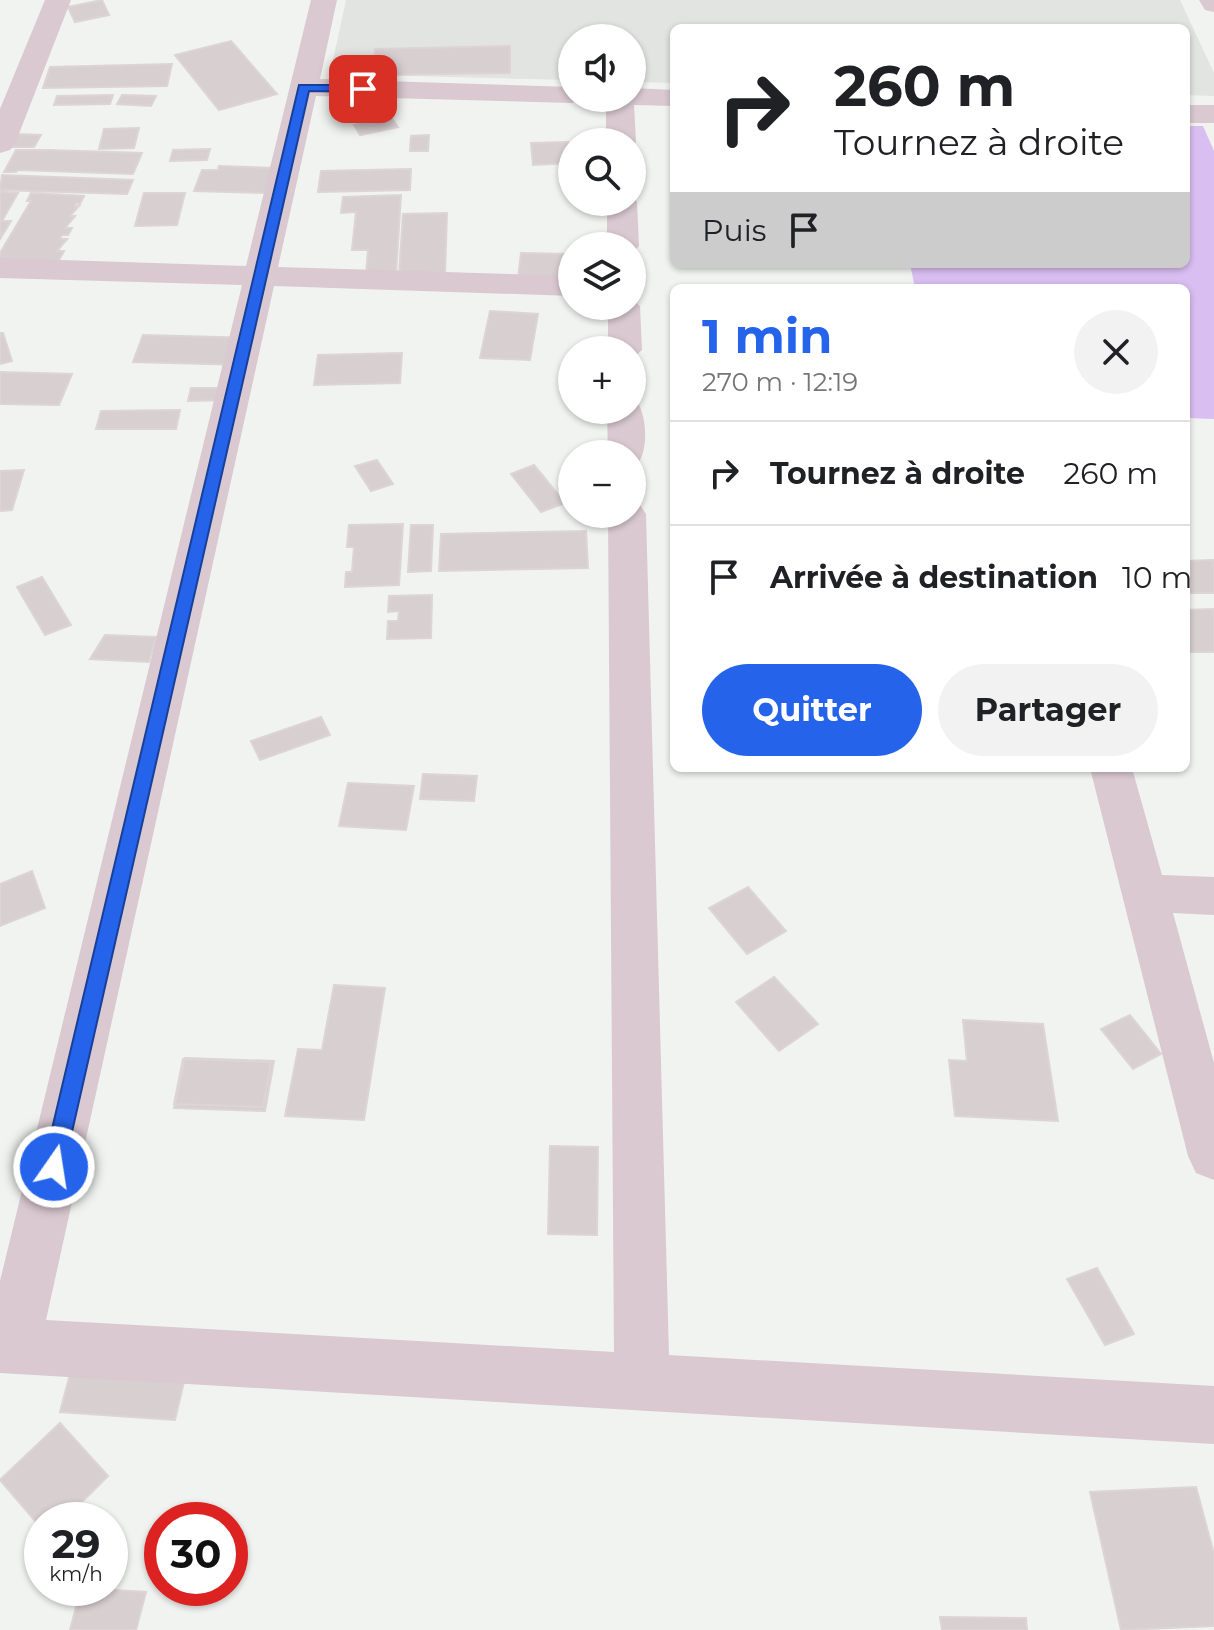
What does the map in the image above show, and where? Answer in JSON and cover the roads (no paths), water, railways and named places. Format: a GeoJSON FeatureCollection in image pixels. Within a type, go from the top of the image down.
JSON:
{"type":"FeatureCollection","features":[{"type":"Feature","properties":{"kind":"street"},"geometry":{"type":"LineString","coordinates":[[0,144],[58,0]]}},
{"type":"Feature","properties":{"kind":"street"},"geometry":{"type":"LineString","coordinates":[[324,0],[6,1345],[1214,1415]]}},
{"type":"Feature","properties":{"kind":"street"},"geometry":{"type":"LineString","coordinates":[[304,87],[558,95]]}},
{"type":"Feature","properties":{"kind":"street"},"geometry":{"type":"LineString","coordinates":[[646,97],[670,98]]}},
{"type":"Feature","properties":{"kind":"street"},"geometry":{"type":"LineString","coordinates":[[1190,114],[1214,114]]}},
{"type":"Feature","properties":{"kind":"street"},"geometry":{"type":"LineString","coordinates":[[0,268],[558,286]]}},
{"type":"Feature","properties":{"kind":"street"},"geometry":{"type":"LineString","coordinates":[[627,528],[642,1381]]}},
{"type":"Feature","properties":{"kind":"street"},"geometry":{"type":"LineString","coordinates":[[1112,772],[1214,1156]]}},
{"type":"Feature","properties":{"kind":"street"},"geometry":{"type":"LineString","coordinates":[[1145,893],[1214,896]]}}]}
